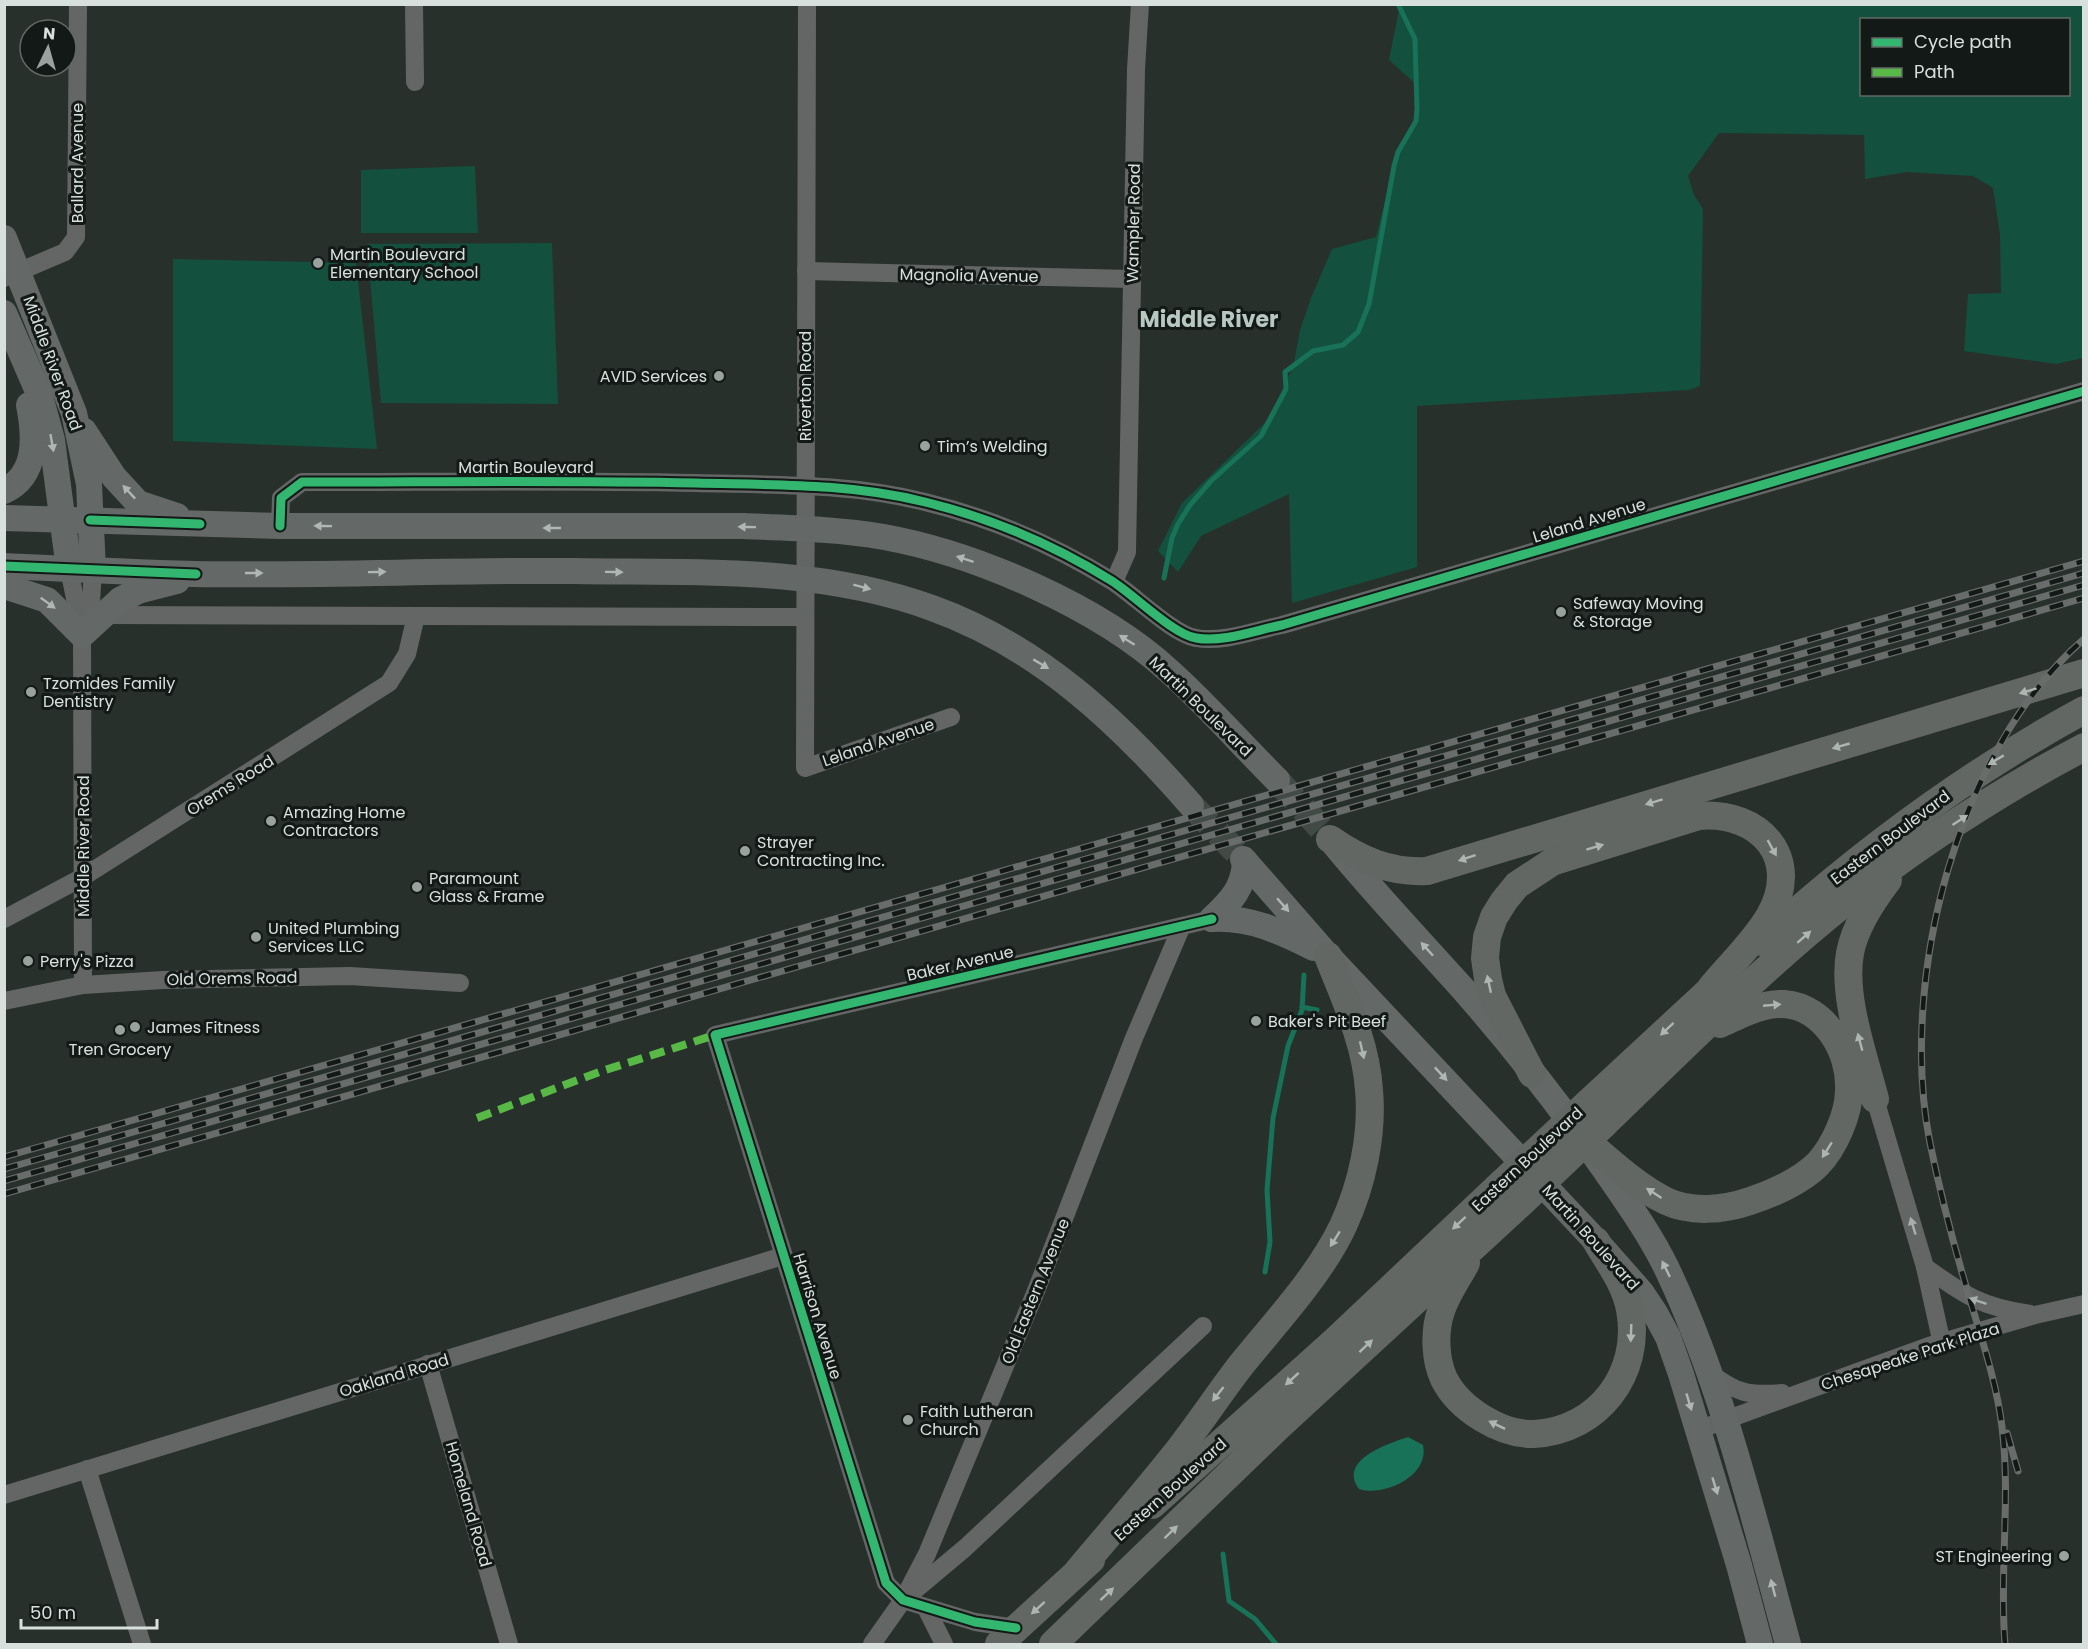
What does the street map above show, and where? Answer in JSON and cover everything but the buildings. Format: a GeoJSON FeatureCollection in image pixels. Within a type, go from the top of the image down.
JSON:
{"type":"FeatureCollection","features":[{"type":"Feature","properties":{"kind":"main road","name":"Middle River Road"},"geometry":{"type":"LineString","coordinates":[[4,238],[12,275],[74,413],[89,484],[90,520],[81,570]]}},
{"type":"Feature","properties":{"kind":"main road","name":"Middle River Road"},"geometry":{"type":"LineString","coordinates":[[4,313],[11,346],[40,396],[50,431],[63,520],[81,570]]}},
{"type":"Feature","properties":{"kind":"main road"},"geometry":{"type":"LineString","coordinates":[[4,491],[13,487],[27,471],[34,448],[32,423],[11,346]]}},
{"type":"Feature","properties":{"kind":"main road"},"geometry":{"type":"LineString","coordinates":[[74,413],[114,477],[138,502],[200,524]]}},
{"type":"Feature","properties":{"kind":"main road","name":"Martin Boulevard"},"geometry":{"type":"LineString","coordinates":[[4,518],[280,525],[805,528],[883,537],[923,545],[973,562],[1055,596],[1144,650],[1168,670],[1277,780]]}},
{"type":"Feature","properties":{"kind":"main road"},"geometry":{"type":"LineString","coordinates":[[4,566],[196,574],[519,571],[805,577],[853,584],[902,597],[964,621],[1005,642],[1051,670],[1086,697],[1148,754],[1191,805]]}},
{"type":"Feature","properties":{"kind":"main road"},"geometry":{"type":"LineString","coordinates":[[4,586],[47,600],[82,635],[120,600],[138,591],[169,584],[196,574]]}},
{"type":"Feature","properties":{"kind":"main road"},"geometry":{"type":"LineString","coordinates":[[1329,837],[1372,864],[1392,870],[1427,871],[2084,673]]}},
{"type":"Feature","properties":{"kind":"main road","name":"Eastern Boulevard"},"geometry":{"type":"LineString","coordinates":[[1591,1122],[1710,989],[1816,893],[1897,830],[1986,766],[2077,716]]}},
{"type":"Feature","properties":{"kind":"main road","name":"Eastern Boulevard"},"geometry":{"type":"LineString","coordinates":[[1008,1636],[1336,1340],[1698,1033],[1806,935],[1906,856],[1966,816],[2084,747]]}},
{"type":"Feature","properties":{"kind":"main road"},"geometry":{"type":"LineString","coordinates":[[1532,1074],[1492,996],[1485,958],[1487,937],[1494,917],[1516,885],[1551,862],[1699,816],[1720,815],[1739,819],[1760,830],[1773,845],[1779,862],[1776,899],[1769,917],[1710,989]]}},
{"type":"Feature","properties":{"kind":"main road"},"geometry":{"type":"LineString","coordinates":[[1329,837],[1372,890],[1475,1003],[1532,1074],[1591,1122],[1629,1176],[1667,1201],[1700,1209],[1738,1205],[1765,1196],[1817,1164],[1846,1114],[1850,1090],[1848,1072],[1826,1023],[1808,1010],[1785,1004],[1760,1006],[1698,1033]]}},
{"type":"Feature","properties":{"kind":"main road"},"geometry":{"type":"LineString","coordinates":[[1875,1099],[1854,1019],[1849,969],[1850,954],[1857,930],[1874,898],[1906,856]]}},
{"type":"Feature","properties":{"kind":"main road","name":"Martin Boulevard"},"geometry":{"type":"LineString","coordinates":[[1212,919],[1232,899],[1242,884],[1244,860],[1328,956],[1596,1241],[1641,1292],[1668,1337],[1698,1430]]}},
{"type":"Feature","properties":{"kind":"main road"},"geometry":{"type":"LineString","coordinates":[[1078,1571],[1175,1454],[1306,1282],[1341,1229],[1351,1208],[1364,1158],[1370,1089],[1358,1035],[1328,956],[1286,934],[1251,921],[1234,918],[1212,919]]}},
{"type":"Feature","properties":{"kind":"main road"},"geometry":{"type":"LineString","coordinates":[[1591,1122],[1637,1217],[1666,1268],[1707,1370],[1725,1422],[1788,1644]]}},
{"type":"Feature","properties":{"kind":"main road","name":"Eastern Boulevard"},"geometry":{"type":"LineString","coordinates":[[1053,1644],[1277,1428],[1477,1242],[1511,1193]]}},
{"type":"Feature","properties":{"kind":"main road"},"geometry":{"type":"LineString","coordinates":[[1477,1242],[1441,1310],[1437,1331],[1438,1355],[1444,1379],[1473,1412],[1509,1431],[1533,1434],[1564,1429],[1583,1420],[1615,1390],[1625,1372],[1632,1328],[1630,1310],[1625,1292],[1596,1241]]}},
{"type":"Feature","properties":{"kind":"main road"},"geometry":{"type":"LineString","coordinates":[[1698,1430],[1739,1565],[1760,1644]]}},
{"type":"Feature","properties":{"kind":"street","name":"Ballard Avenue"},"geometry":{"type":"LineString","coordinates":[[12,275],[65,252],[76,237],[78,4]]}},
{"type":"Feature","properties":{"kind":"street"},"geometry":{"type":"LineString","coordinates":[[414,4],[415,82]]}},
{"type":"Feature","properties":{"kind":"street","name":"Riverton Road"},"geometry":{"type":"LineString","coordinates":[[805,768],[807,4]]}},
{"type":"Feature","properties":{"kind":"street","name":"Wampler Road"},"geometry":{"type":"LineString","coordinates":[[1114,582],[1127,552],[1136,69],[1140,4]]}},
{"type":"Feature","properties":{"kind":"street","name":"Magnolia Avenue"},"geometry":{"type":"LineString","coordinates":[[806,271],[1132,279]]}},
{"type":"Feature","properties":{"kind":"street","name":"Leland Avenue"},"geometry":{"type":"LineString","coordinates":[[805,484],[886,494],[985,519],[1049,546],[1114,582],[1188,636],[1218,638],[1282,625],[2084,391]]}},
{"type":"Feature","properties":{"kind":"street","name":"Martin Boulevard"},"geometry":{"type":"LineString","coordinates":[[280,525],[281,498],[302,482],[805,484]]}},
{"type":"Feature","properties":{"kind":"street","name":"Middle River Road"},"geometry":{"type":"LineString","coordinates":[[81,570],[83,985]]}},
{"type":"Feature","properties":{"kind":"street"},"geometry":{"type":"LineString","coordinates":[[104,615],[805,617]]}},
{"type":"Feature","properties":{"kind":"street","name":"Orems Road"},"geometry":{"type":"LineString","coordinates":[[4,919],[83,877],[389,683],[407,654],[416,616]]}},
{"type":"Feature","properties":{"kind":"street","name":"Leland Avenue"},"geometry":{"type":"LineString","coordinates":[[805,768],[951,717]]}},
{"type":"Feature","properties":{"kind":"street","name":"Baker Avenue"},"geometry":{"type":"LineString","coordinates":[[715,1035],[1212,919]]}},
{"type":"Feature","properties":{"kind":"street","name":"Old Eastern Avenue"},"geometry":{"type":"LineString","coordinates":[[872,1644],[903,1600],[946,1509],[1036,1291],[1134,1038],[1181,928]]}},
{"type":"Feature","properties":{"kind":"street","name":"Old Orems Road"},"geometry":{"type":"LineString","coordinates":[[4,1001],[83,985],[163,980],[350,976],[460,983]]}},
{"type":"Feature","properties":{"kind":"street","name":"Harrison Avenue"},"geometry":{"type":"LineString","coordinates":[[715,1035],[886,1583],[903,1600]]}},
{"type":"Feature","properties":{"kind":"street"},"geometry":{"type":"LineString","coordinates":[[1875,1099],[1925,1267],[1942,1344]]}},
{"type":"Feature","properties":{"kind":"street","name":"Oakland Road"},"geometry":{"type":"LineString","coordinates":[[4,1495],[783,1256]]}},
{"type":"Feature","properties":{"kind":"street"},"geometry":{"type":"LineString","coordinates":[[1925,1267],[1970,1299],[2007,1311],[2035,1315]]}},
{"type":"Feature","properties":{"kind":"street","name":"Chesapeake Park Plaza"},"geometry":{"type":"LineString","coordinates":[[1698,1430],[1725,1422],[1805,1390],[1942,1344],[2035,1315],[2084,1304]]}},
{"type":"Feature","properties":{"kind":"street"},"geometry":{"type":"LineString","coordinates":[[903,1600],[965,1548],[1203,1326]]}},
{"type":"Feature","properties":{"kind":"street","name":"Homeland Road"},"geometry":{"type":"LineString","coordinates":[[428,1364],[509,1644]]}},
{"type":"Feature","properties":{"kind":"street","name":"Chesapeake Park Plaza"},"geometry":{"type":"LineString","coordinates":[[1707,1370],[1727,1386],[1748,1395],[1805,1390]]}},
{"type":"Feature","properties":{"kind":"street"},"geometry":{"type":"LineString","coordinates":[[87,1469],[142,1644]]}},
{"type":"Feature","properties":{"kind":"street"},"geometry":{"type":"LineString","coordinates":[[903,1600],[975,1622],[1008,1636]]}},
{"type":"Feature","properties":{"kind":"street"},"geometry":{"type":"LineString","coordinates":[[926,1608],[944,1644]]}},
{"type":"Feature","properties":{"kind":"shaded area"},"geometry":{"type":"Polygon","coordinates":[[[1400,5],[2083,5],[2083,358],[2056,364],[1964,351],[1968,294],[2001,293],[2000,235],[1993,188],[1973,176],[1907,172],[1865,179],[1864,135],[1719,133],[1688,176],[1694,195],[1703,209],[1700,386],[1689,390],[1417,406],[1417,567],[1292,603],[1289,494],[1201,536],[1178,572],[1158,551],[1182,503],[1272,416],[1294,363],[1300,330],[1311,298],[1332,249],[1376,237],[1398,149],[1418,120],[1419,87],[1389,60],[1400,5]]]}},
{"type":"Feature","properties":{"kind":"shaded area"},"geometry":{"type":"Polygon","coordinates":[[[475,166],[478,233],[361,233],[361,170],[475,166]]]}},
{"type":"Feature","properties":{"kind":"shaded area"},"geometry":{"type":"Polygon","coordinates":[[[552,243],[558,404],[381,403],[367,244],[552,243]]]}},
{"type":"Feature","properties":{"kind":"shaded area"},"geometry":{"type":"Polygon","coordinates":[[[173,259],[356,263],[377,449],[173,441],[173,259]]]}},
{"type":"Feature","properties":{"kind":"shaded area"},"geometry":{"type":"Polygon","coordinates":[[[1408,1437],[1423,1445],[1423,1456],[1412,1475],[1402,1482],[1380,1490],[1359,1489],[1354,1479],[1355,1470],[1360,1462],[1378,1449],[1408,1437]]]}},
{"type":"Feature","properties":{"kind":"waterway"},"geometry":{"type":"LineString","coordinates":[[1164,578],[1172,538],[1178,524],[1190,505],[1211,481],[1261,436],[1286,389],[1285,372],[1313,351],[1343,345],[1358,332],[1369,304],[1394,166],[1398,152],[1416,121],[1415,39],[1398,4]]}},
{"type":"Feature","properties":{"kind":"waterway"},"geometry":{"type":"LineString","coordinates":[[1265,1272],[1270,1242],[1267,1190],[1273,1118],[1288,1046],[1302,1010],[1304,975]]}},
{"type":"Feature","properties":{"kind":"waterway"},"geometry":{"type":"LineString","coordinates":[[1302,1007],[1317,1010]]}},
{"type":"Feature","properties":{"kind":"waterway"},"geometry":{"type":"LineString","coordinates":[[1282,1022],[1294,1028]]}},
{"type":"Feature","properties":{"kind":"waterway"},"geometry":{"type":"LineString","coordinates":[[1223,1554],[1229,1601],[1255,1619],[1276,1644]]}},
{"type":"Feature","properties":{"kind":"tunnel"},"geometry":{"type":"LineString","coordinates":[[1277,780],[1327,835]]}},
{"type":"Feature","properties":{"kind":"tunnel"},"geometry":{"type":"LineString","coordinates":[[1191,805],[1243,859]]}},
{"type":"Feature","properties":{"kind":"railway"},"geometry":{"type":"LineString","coordinates":[[4,1157],[2084,561]]}},
{"type":"Feature","properties":{"kind":"railway"},"geometry":{"type":"LineString","coordinates":[[4,1169],[2084,573]]}},
{"type":"Feature","properties":{"kind":"railway"},"geometry":{"type":"LineString","coordinates":[[4,1181],[2084,585]]}},
{"type":"Feature","properties":{"kind":"railway"},"geometry":{"type":"LineString","coordinates":[[4,1194],[2084,598]]}},
{"type":"Feature","properties":{"kind":"railway"},"geometry":{"type":"LineString","coordinates":[[2005,1644],[2003,1590],[2005,1481],[2000,1411],[1985,1349],[1954,1243],[1930,1143],[1922,1079],[1923,1011],[1931,941],[1947,872],[1971,804],[2002,741],[2040,686],[2084,639]]}},
{"type":"Feature","properties":{"kind":"railway"},"geometry":{"type":"LineString","coordinates":[[2007,1433],[2018,1471]]}},
{"type":"Feature","properties":{"kind":"marked path"},"geometry":{"type":"LineString","coordinates":[[477,1118],[599,1072],[715,1035]]}},
{"type":"Feature","properties":{"kind":"cycle path"},"geometry":{"type":"LineString","coordinates":[[280,526],[281,498],[302,482],[647,482],[782,485],[868,491],[925,502],[974,516],[1045,544],[1112,581],[1177,630],[1196,638],[1217,639],[1282,625],[2084,391]]}},
{"type":"Feature","properties":{"kind":"cycle path"},"geometry":{"type":"LineString","coordinates":[[90,520],[200,524]]}},
{"type":"Feature","properties":{"kind":"cycle path"},"geometry":{"type":"LineString","coordinates":[[4,566],[196,574]]}},
{"type":"Feature","properties":{"kind":"cycle path"},"geometry":{"type":"LineString","coordinates":[[1016,1628],[975,1622],[903,1600],[886,1583],[715,1035],[1212,919]]}},
{"type":"Feature","properties":{"kind":"place","name":"Martin Boulevard Elementary School"},"geometry":{"type":"Point","coordinates":[318,263]}},
{"type":"Feature","properties":{"kind":"place","name":"AVID Services"},"geometry":{"type":"Point","coordinates":[719,376]}},
{"type":"Feature","properties":{"kind":"place","name":"Tim’s Welding"},"geometry":{"type":"Point","coordinates":[925,446]}},
{"type":"Feature","properties":{"kind":"place","name":"Safeway Moving & Storage"},"geometry":{"type":"Point","coordinates":[1561,612]}},
{"type":"Feature","properties":{"kind":"place","name":"Tzomides Family Dentistry"},"geometry":{"type":"Point","coordinates":[31,692]}},
{"type":"Feature","properties":{"kind":"place","name":"Amazing Home Contractors"},"geometry":{"type":"Point","coordinates":[271,821]}},
{"type":"Feature","properties":{"kind":"place","name":"Strayer Contracting Inc."},"geometry":{"type":"Point","coordinates":[745,851]}},
{"type":"Feature","properties":{"kind":"place","name":"Paramount Glass & Frame"},"geometry":{"type":"Point","coordinates":[417,887]}},
{"type":"Feature","properties":{"kind":"place","name":"United Plumbing Services LLC"},"geometry":{"type":"Point","coordinates":[256,937]}},
{"type":"Feature","properties":{"kind":"place","name":"Perry's Pizza"},"geometry":{"type":"Point","coordinates":[28,961]}},
{"type":"Feature","properties":{"kind":"place","name":"Baker's Pit Beef"},"geometry":{"type":"Point","coordinates":[1256,1021]}},
{"type":"Feature","properties":{"kind":"place","name":"James Fitness"},"geometry":{"type":"Point","coordinates":[135,1027]}},
{"type":"Feature","properties":{"kind":"place","name":"Tren Grocery"},"geometry":{"type":"Point","coordinates":[120,1030]}},
{"type":"Feature","properties":{"kind":"place","name":"Faith Lutheran Church"},"geometry":{"type":"Point","coordinates":[908,1420]}},
{"type":"Feature","properties":{"kind":"place","name":"ST Engineering"},"geometry":{"type":"Point","coordinates":[2064,1556]}},
{"type":"Feature","properties":{"kind":"district","name":"Middle River"},"geometry":{"type":"Point","coordinates":[1209,319]}}]}
